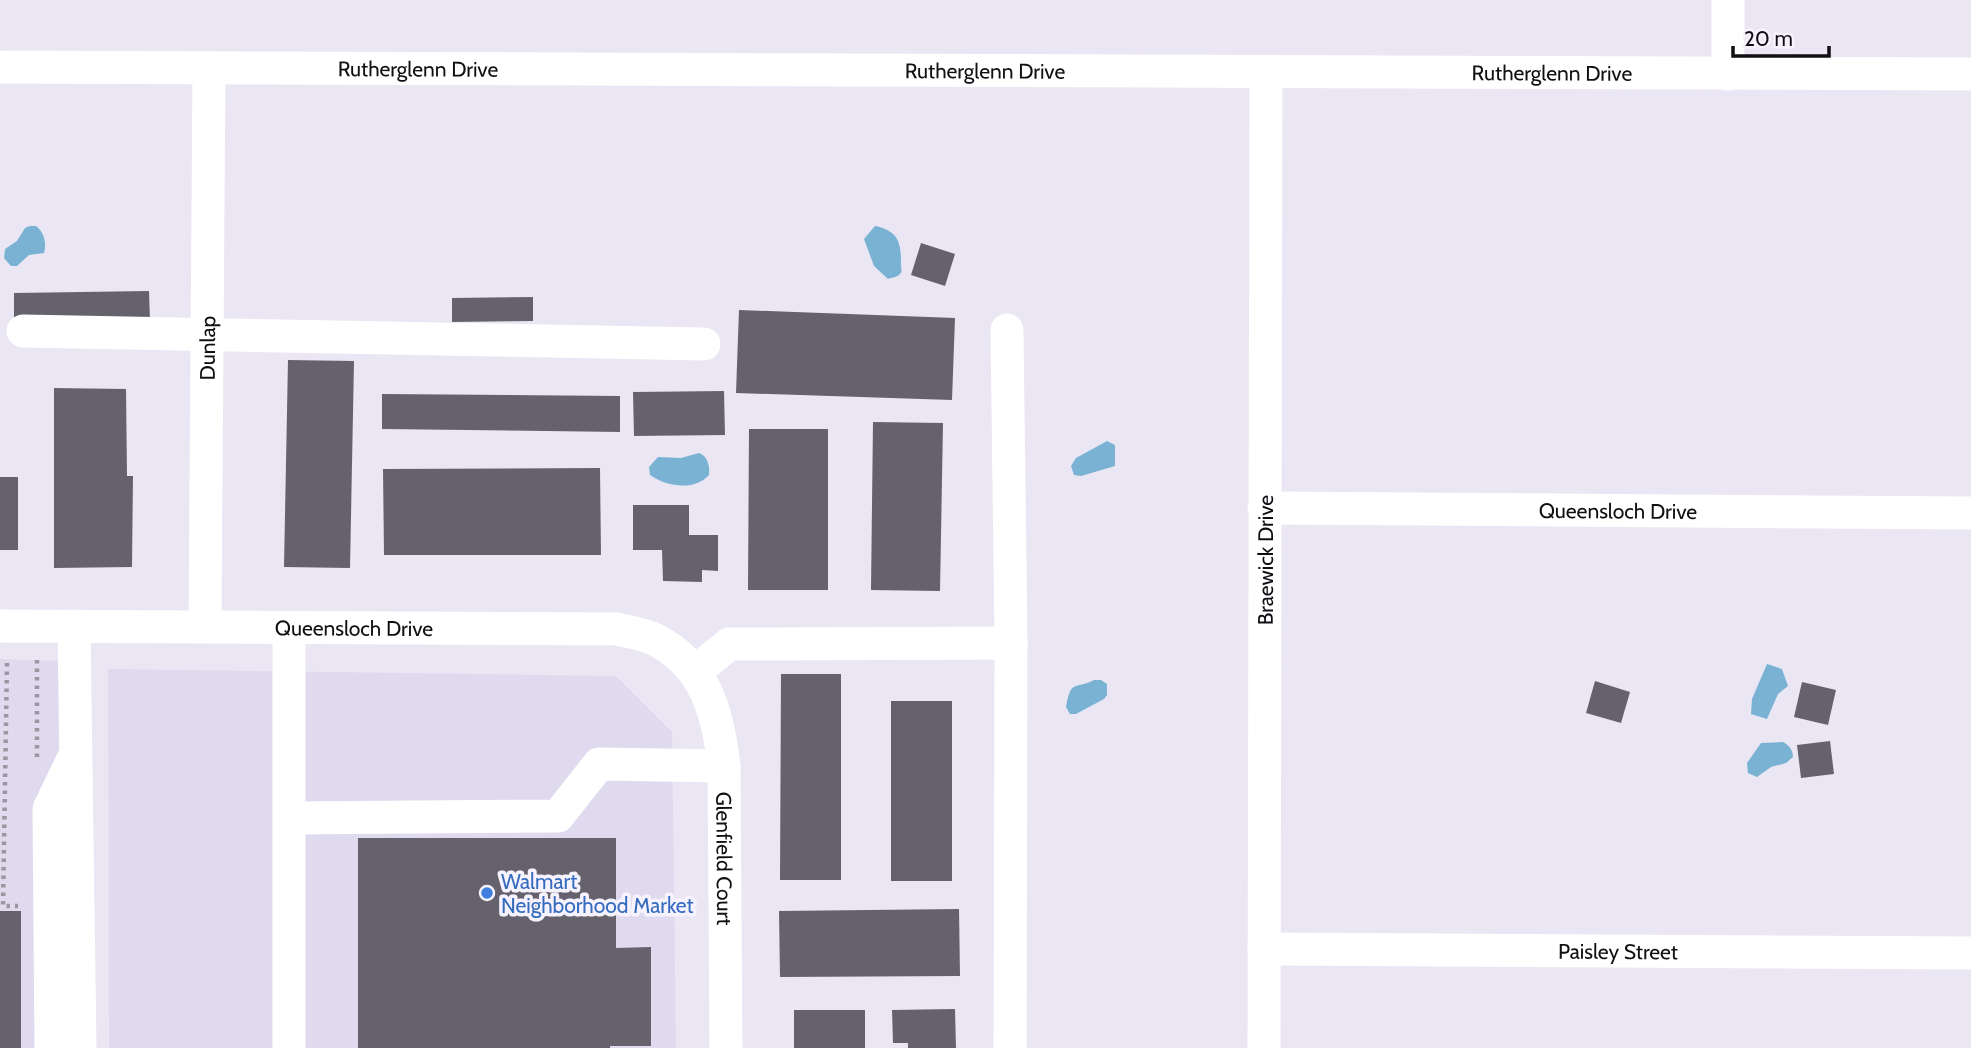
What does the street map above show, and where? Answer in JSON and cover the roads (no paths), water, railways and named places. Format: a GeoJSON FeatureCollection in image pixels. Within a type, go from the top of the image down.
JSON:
{"type":"FeatureCollection","features":[{"type":"Feature","properties":{"kind":"street"},"geometry":{"type":"LineString","coordinates":[[1728,0],[1728,74]]}},
{"type":"Feature","properties":{"kind":"street","name":"Rutherglenn Drive"},"geometry":{"type":"LineString","coordinates":[[0,68],[1971,74]]}},
{"type":"Feature","properties":{"kind":"street","name":"Dunlap"},"geometry":{"type":"LineString","coordinates":[[205,626],[209,68]]}},
{"type":"Feature","properties":{"kind":"street","name":"Braewick Drive"},"geometry":{"type":"LineString","coordinates":[[1264,1048],[1266,72]]}},
{"type":"Feature","properties":{"kind":"street"},"geometry":{"type":"LineString","coordinates":[[1007,330],[1011,643],[1010,1048]]}},
{"type":"Feature","properties":{"kind":"street"},"geometry":{"type":"LineString","coordinates":[[23,331],[704,344]]}},
{"type":"Feature","properties":{"kind":"street","name":"Queensloch Drive"},"geometry":{"type":"LineString","coordinates":[[1264,508],[1971,513]]}},
{"type":"Feature","properties":{"kind":"street","name":"Queensloch Drive"},"geometry":{"type":"LineString","coordinates":[[0,626],[617,629],[653,639],[676,653],[695,672]]}},
{"type":"Feature","properties":{"kind":"street"},"geometry":{"type":"LineString","coordinates":[[74,626],[80,1048]]}},
{"type":"Feature","properties":{"kind":"street"},"geometry":{"type":"LineString","coordinates":[[289,628],[289,1048]]}},
{"type":"Feature","properties":{"kind":"street"},"geometry":{"type":"LineString","coordinates":[[695,672],[729,644],[1011,643]]}},
{"type":"Feature","properties":{"kind":"street","name":"Glenfield Court"},"geometry":{"type":"LineString","coordinates":[[695,672],[709,697],[720,727],[724,766],[726,1048]]}},
{"type":"Feature","properties":{"kind":"street"},"geometry":{"type":"LineString","coordinates":[[51,1048],[50,809],[76,754]]}},
{"type":"Feature","properties":{"kind":"street"},"geometry":{"type":"LineString","coordinates":[[290,818],[558,816],[599,764],[724,766]]}},
{"type":"Feature","properties":{"kind":"street","name":"Paisley Street"},"geometry":{"type":"LineString","coordinates":[[1264,949],[1971,953]]}},
{"type":"Feature","properties":{"kind":"water"},"geometry":{"type":"Polygon","coordinates":[[[875,226],[889,231],[897,239],[902,270],[897,276],[888,279],[874,266],[864,239],[875,226]]]}},
{"type":"Feature","properties":{"kind":"water"},"geometry":{"type":"Polygon","coordinates":[[[25,228],[39,228],[43,235],[44,253],[29,255],[17,266],[11,266],[4,258],[5,249],[17,241],[25,228]]]}},
{"type":"Feature","properties":{"kind":"water"},"geometry":{"type":"Polygon","coordinates":[[[1107,441],[1115,445],[1115,466],[1081,476],[1074,475],[1071,466],[1076,458],[1107,441]]]}},
{"type":"Feature","properties":{"kind":"water"},"geometry":{"type":"Polygon","coordinates":[[[699,453],[708,462],[709,475],[703,480],[681,486],[650,475],[649,467],[658,457],[681,458],[699,453]]]}},
{"type":"Feature","properties":{"kind":"water"},"geometry":{"type":"Polygon","coordinates":[[[1767,664],[1782,669],[1788,686],[1778,694],[1767,719],[1751,714],[1752,699],[1767,664]]]}},
{"type":"Feature","properties":{"kind":"water"},"geometry":{"type":"Polygon","coordinates":[[[1094,680],[1107,684],[1107,695],[1076,714],[1070,714],[1066,707],[1072,689],[1094,680]]]}},
{"type":"Feature","properties":{"kind":"water"},"geometry":{"type":"Polygon","coordinates":[[[1783,742],[1790,748],[1793,757],[1757,777],[1748,773],[1747,763],[1761,743],[1783,742]]]}},
{"type":"Feature","properties":{"kind":"place","name":"Walmart Neighborhood Market"},"geometry":{"type":"Point","coordinates":[487,893]}}]}
